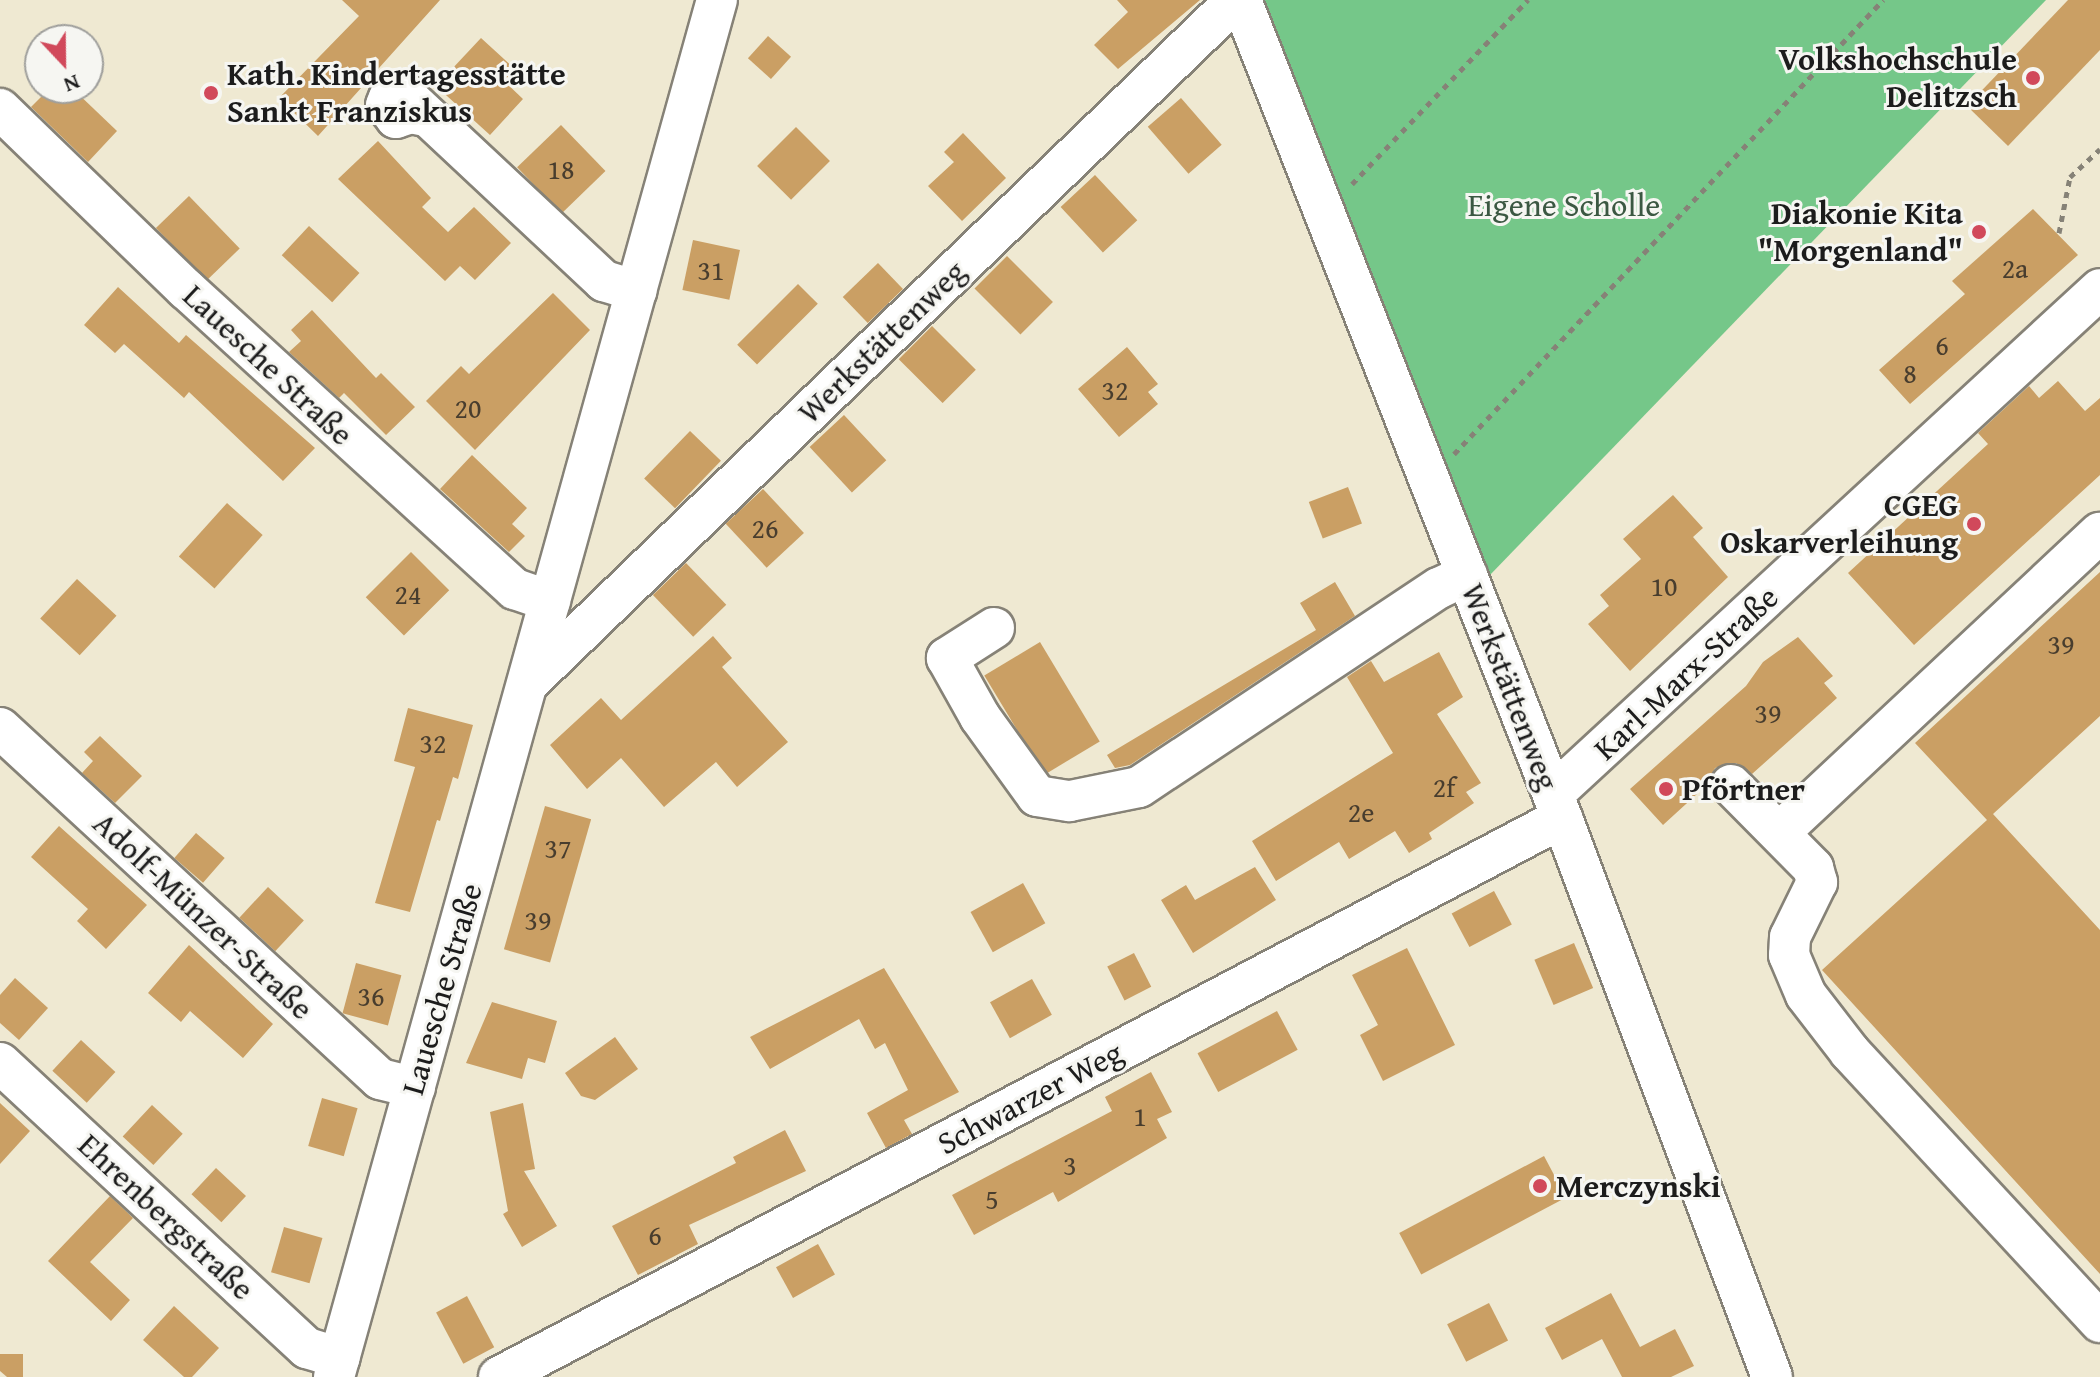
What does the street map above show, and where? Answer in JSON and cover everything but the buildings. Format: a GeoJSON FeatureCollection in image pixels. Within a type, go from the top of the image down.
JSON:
{"type":"FeatureCollection","features":[{"type":"Feature","properties":{"kind":"street","name":"Lauesche Straße"},"geometry":{"type":"LineString","coordinates":[[337,1367],[717,0]]}},
{"type":"Feature","properties":{"kind":"street","name":"Werkstättenweg"},"geometry":{"type":"LineString","coordinates":[[527,685],[1238,0],[1557,806],[1772,1377]]}},
{"type":"Feature","properties":{"kind":"street","name":"Lauesche Straße"},"geometry":{"type":"LineString","coordinates":[[0,109],[186,289],[515,589],[550,601]]}},
{"type":"Feature","properties":{"kind":"street"},"geometry":{"type":"LineString","coordinates":[[425,116],[604,281],[637,291]]}},
{"type":"Feature","properties":{"kind":"street","name":"Karl-Marx-Straße"},"geometry":{"type":"LineString","coordinates":[[1557,806],[2100,289]]}},
{"type":"Feature","properties":{"kind":"street"},"geometry":{"type":"LineString","coordinates":[[1780,832],[2100,533]]}},
{"type":"Feature","properties":{"kind":"street"},"geometry":{"type":"LineString","coordinates":[[994,628],[947,658],[980,717],[1037,796],[1070,801],[1139,787],[1439,588],[1467,575]]}},
{"type":"Feature","properties":{"kind":"street","name":"Adolf-Münzer-Straße"},"geometry":{"type":"LineString","coordinates":[[0,728],[380,1079],[415,1088]]}},
{"type":"Feature","properties":{"kind":"street"},"geometry":{"type":"LineString","coordinates":[[1731,785],[1813,868],[1817,882],[1790,937],[1797,980],[1850,1052],[2100,1322]]}},
{"type":"Feature","properties":{"kind":"street","name":"Schwarzer Weg"},"geometry":{"type":"LineString","coordinates":[[499,1377],[1557,806]]}},
{"type":"Feature","properties":{"kind":"street","name":"Ehrenbergstraße"},"geometry":{"type":"LineString","coordinates":[[0,1063],[307,1348],[337,1367]]}},
{"type":"Feature","properties":{"kind":"path"},"geometry":{"type":"LineString","coordinates":[[1321,205],[1338,199],[1528,0]]}},
{"type":"Feature","properties":{"kind":"path"},"geometry":{"type":"LineString","coordinates":[[1427,472],[1443,466],[1883,0]]}},
{"type":"Feature","properties":{"kind":"path"},"geometry":{"type":"LineString","coordinates":[[2059,233],[2070,177],[2100,149]]}},
{"type":"Feature","properties":{"kind":"green space","name":"Eigene Scholle"},"geometry":{"type":"Polygon","coordinates":[[[1264,0],[2046,0],[1489,576],[1264,0]]]}},
{"type":"Feature","properties":{"kind":"place","name":"Volkshochschule Delitzsch"},"geometry":{"type":"Point","coordinates":[2033,78]}},
{"type":"Feature","properties":{"kind":"place","name":"Kath. Kindertagesstätte Sankt Franziskus"},"geometry":{"type":"Point","coordinates":[211,93]}},
{"type":"Feature","properties":{"kind":"place","name":"Diakonie Kita \"Morgenland\""},"geometry":{"type":"Point","coordinates":[1979,232]}},
{"type":"Feature","properties":{"kind":"place","name":"CGEG Oskarverleihung"},"geometry":{"type":"Point","coordinates":[1974,524]}},
{"type":"Feature","properties":{"kind":"place","name":"Pförtner"},"geometry":{"type":"Point","coordinates":[1666,789]}},
{"type":"Feature","properties":{"kind":"place","name":"Merczynski"},"geometry":{"type":"Point","coordinates":[1540,1186]}}]}
